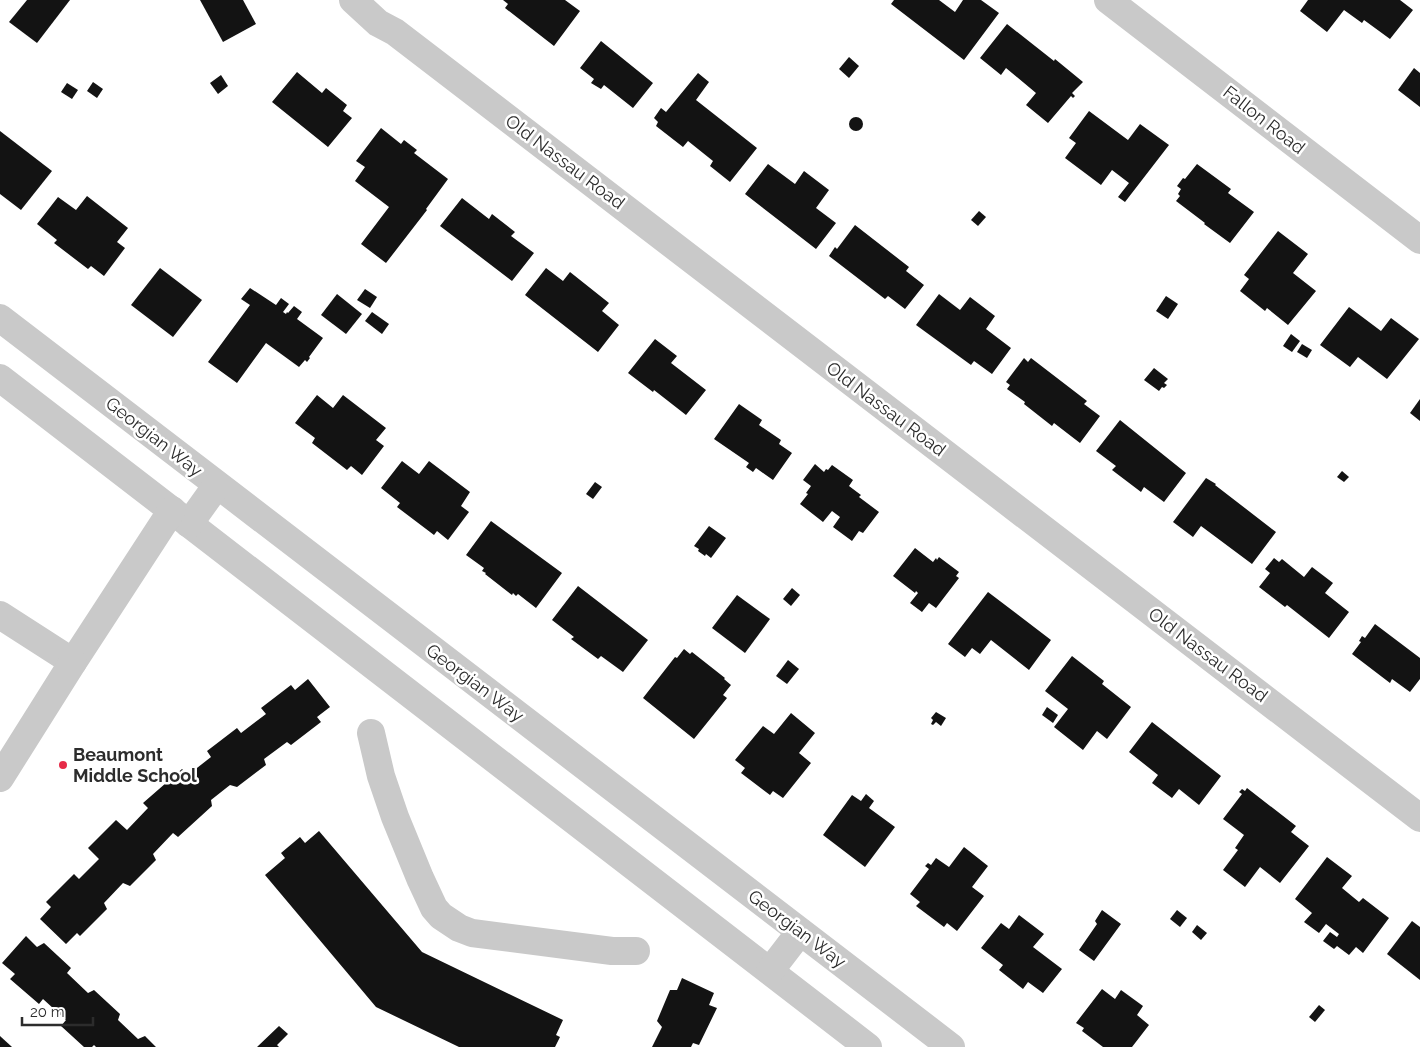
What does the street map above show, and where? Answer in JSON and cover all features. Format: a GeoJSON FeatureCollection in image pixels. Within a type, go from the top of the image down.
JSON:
{"type":"FeatureCollection","features":[{"type":"Feature","properties":{"kind":"street","name":"Old Nassau Road"},"geometry":{"type":"LineString","coordinates":[[353,0],[378,23],[394,32],[426,56],[1420,818]]}},
{"type":"Feature","properties":{"kind":"street","name":"Fallon Road"},"geometry":{"type":"LineString","coordinates":[[1108,0],[1420,240]]}},
{"type":"Feature","properties":{"kind":"street","name":"Georgian Way"},"geometry":{"type":"LineString","coordinates":[[0,318],[951,1047]]}},
{"type":"Feature","properties":{"kind":"street"},"geometry":{"type":"LineString","coordinates":[[0,378],[868,1047]]}},
{"type":"Feature","properties":{"kind":"street"},"geometry":{"type":"LineString","coordinates":[[0,778],[73,662],[181,517],[217,486]]}},
{"type":"Feature","properties":{"kind":"street"},"geometry":{"type":"LineString","coordinates":[[1,617],[73,662]]}},
{"type":"Feature","properties":{"kind":"street"},"geometry":{"type":"LineString","coordinates":[[371,733],[381,776],[395,817],[420,878],[434,908],[440,916],[459,928],[472,933],[612,951],[636,951]]}},
{"type":"Feature","properties":{"kind":"street"},"geometry":{"type":"LineString","coordinates":[[770,971],[800,932]]}},
{"type":"Feature","properties":{"kind":"building"},"geometry":{"type":"Polygon","coordinates":[[[27,0],[70,0],[37,43],[9,22],[27,0]]]}},
{"type":"Feature","properties":{"kind":"building"},"geometry":{"type":"Polygon","coordinates":[[[200,0],[243,0],[256,24],[223,42],[200,0]]]}},
{"type":"Feature","properties":{"kind":"building"},"geometry":{"type":"Polygon","coordinates":[[[503,0],[565,0],[580,11],[554,46],[505,8],[508,4],[503,0]]]}},
{"type":"Feature","properties":{"kind":"building"},"geometry":{"type":"Polygon","coordinates":[[[894,0],[939,0],[955,12],[963,0],[981,0],[999,13],[964,60],[891,4],[894,0]]]}},
{"type":"Feature","properties":{"kind":"building"},"geometry":{"type":"Polygon","coordinates":[[[1308,0],[1400,0],[1413,10],[1390,39],[1364,20],[1362,23],[1344,10],[1327,32],[1300,11],[1308,0]]]}},
{"type":"Feature","properties":{"kind":"building"},"geometry":{"type":"Polygon","coordinates":[[[1007,24],[1083,82],[1072,93],[1075,96],[1073,98],[1071,96],[1048,123],[1026,105],[1036,93],[1006,68],[1001,75],[980,58],[1007,24]]]}},
{"type":"Feature","properties":{"kind":"building"},"geometry":{"type":"Polygon","coordinates":[[[601,41],[653,83],[633,108],[604,85],[601,89],[591,83],[594,79],[580,68],[601,41]]]}},
{"type":"Feature","properties":{"kind":"building"},"geometry":{"type":"Polygon","coordinates":[[[849,57],[859,66],[849,78],[839,69],[849,57]]]}},
{"type":"Feature","properties":{"kind":"building"},"geometry":{"type":"Polygon","coordinates":[[[1414,68],[1420,73],[1420,107],[1398,90],[1414,68]]]}},
{"type":"Feature","properties":{"kind":"building"},"geometry":{"type":"Polygon","coordinates":[[[297,72],[322,93],[326,88],[347,105],[343,111],[352,118],[328,147],[272,102],[297,72]]]}},
{"type":"Feature","properties":{"kind":"building"},"geometry":{"type":"Polygon","coordinates":[[[698,73],[709,82],[696,100],[757,148],[730,182],[710,166],[713,161],[688,141],[683,147],[656,126],[658,122],[654,118],[661,108],[666,112],[698,73]]]}},
{"type":"Feature","properties":{"kind":"building"},"geometry":{"type":"Polygon","coordinates":[[[221,75],[228,86],[218,94],[210,83],[221,75]]]}},
{"type":"Feature","properties":{"kind":"building"},"geometry":{"type":"Polygon","coordinates":[[[93,82],[103,89],[97,98],[87,91],[93,82]]]}},
{"type":"Feature","properties":{"kind":"building"},"geometry":{"type":"Polygon","coordinates":[[[67,83],[78,90],[72,99],[61,92],[67,83]]]}},
{"type":"Feature","properties":{"kind":"building"},"geometry":{"type":"Polygon","coordinates":[[[1089,111],[1128,140],[1140,124],[1169,145],[1125,202],[1118,197],[1129,183],[1112,170],[1101,185],[1065,158],[1076,143],[1069,138],[1089,111]]]}},
{"type":"Feature","properties":{"kind":"building"},"geometry":{"type":"Polygon","coordinates":[[[856,117],[861,119],[863,124],[861,129],[856,131],[851,129],[849,124],[851,119],[856,117]]]}},
{"type":"Feature","properties":{"kind":"building"},"geometry":{"type":"Polygon","coordinates":[[[381,128],[401,144],[404,140],[417,150],[414,153],[448,179],[427,210],[386,263],[361,244],[389,207],[355,181],[365,167],[356,161],[381,128]]]}},
{"type":"Feature","properties":{"kind":"building"},"geometry":{"type":"Polygon","coordinates":[[[0,131],[52,171],[21,210],[0,194],[0,131]]]}},
{"type":"Feature","properties":{"kind":"building"},"geometry":{"type":"Polygon","coordinates":[[[768,164],[795,184],[804,171],[829,190],[816,208],[836,223],[816,249],[745,194],[768,164]]]}},
{"type":"Feature","properties":{"kind":"building"},"geometry":{"type":"Polygon","coordinates":[[[1197,164],[1231,189],[1228,193],[1254,212],[1230,243],[1176,201],[1180,196],[1178,194],[1181,189],[1177,186],[1197,164]]]}},
{"type":"Feature","properties":{"kind":"building"},"geometry":{"type":"Polygon","coordinates":[[[87,196],[128,228],[117,242],[125,248],[104,276],[91,266],[88,269],[54,243],[57,240],[37,224],[58,197],[76,210],[87,196]]]}},
{"type":"Feature","properties":{"kind":"building"},"geometry":{"type":"Polygon","coordinates":[[[462,198],[489,219],[492,214],[515,232],[511,236],[534,253],[512,281],[440,226],[462,198]]]}},
{"type":"Feature","properties":{"kind":"building"},"geometry":{"type":"Polygon","coordinates":[[[979,211],[986,217],[978,226],[971,220],[979,211]]]}},
{"type":"Feature","properties":{"kind":"building"},"geometry":{"type":"Polygon","coordinates":[[[855,225],[909,267],[906,271],[924,285],[905,309],[888,296],[885,299],[829,256],[835,247],[837,249],[855,225]]]}},
{"type":"Feature","properties":{"kind":"building"},"geometry":{"type":"Polygon","coordinates":[[[1278,231],[1308,254],[1293,273],[1316,291],[1288,325],[1267,308],[1265,311],[1240,291],[1249,279],[1244,275],[1278,231]]]}},
{"type":"Feature","properties":{"kind":"building"},"geometry":{"type":"Polygon","coordinates":[[[160,268],[202,300],[173,337],[131,305],[160,268]]]}},
{"type":"Feature","properties":{"kind":"building"},"geometry":{"type":"Polygon","coordinates":[[[546,268],[563,281],[570,272],[609,303],[602,311],[619,325],[598,352],[525,295],[546,268]]]}},
{"type":"Feature","properties":{"kind":"building"},"geometry":{"type":"Polygon","coordinates":[[[250,288],[276,305],[281,298],[289,304],[283,312],[286,314],[294,306],[302,312],[297,319],[323,338],[307,362],[305,360],[299,367],[266,343],[237,383],[208,362],[250,305],[241,299],[250,288]]]}},
{"type":"Feature","properties":{"kind":"building"},"geometry":{"type":"Polygon","coordinates":[[[365,289],[377,297],[370,308],[357,300],[365,289]]]}},
{"type":"Feature","properties":{"kind":"building"},"geometry":{"type":"Polygon","coordinates":[[[337,294],[362,314],[346,334],[321,315],[337,294]]]}},
{"type":"Feature","properties":{"kind":"building"},"geometry":{"type":"Polygon","coordinates":[[[939,294],[960,310],[970,297],[995,316],[986,329],[1011,348],[992,374],[974,361],[971,365],[916,325],[939,294]]]}},
{"type":"Feature","properties":{"kind":"building"},"geometry":{"type":"Polygon","coordinates":[[[1166,296],[1178,304],[1168,319],[1156,311],[1166,296]]]}},
{"type":"Feature","properties":{"kind":"building"},"geometry":{"type":"Polygon","coordinates":[[[1349,307],[1381,331],[1391,318],[1419,339],[1387,379],[1358,357],[1350,367],[1320,345],[1349,307]]]}},
{"type":"Feature","properties":{"kind":"building"},"geometry":{"type":"Polygon","coordinates":[[[372,312],[389,324],[382,334],[365,321],[372,312]]]}},
{"type":"Feature","properties":{"kind":"building"},"geometry":{"type":"Polygon","coordinates":[[[1291,334],[1300,341],[1292,352],[1283,346],[1291,334]]]}},
{"type":"Feature","properties":{"kind":"building"},"geometry":{"type":"Polygon","coordinates":[[[655,339],[677,356],[671,363],[706,390],[686,415],[628,373],[655,339]]]}},
{"type":"Feature","properties":{"kind":"building"},"geometry":{"type":"Polygon","coordinates":[[[1302,344],[1312,350],[1307,358],[1297,352],[1302,344]]]}},
{"type":"Feature","properties":{"kind":"building"},"geometry":{"type":"Polygon","coordinates":[[[1024,358],[1028,362],[1031,358],[1087,401],[1084,404],[1100,416],[1080,443],[1054,423],[1052,426],[1007,389],[1010,385],[1006,382],[1024,358]]]}},
{"type":"Feature","properties":{"kind":"building"},"geometry":{"type":"Polygon","coordinates":[[[1154,368],[1168,379],[1164,383],[1167,385],[1159,391],[1144,380],[1154,368]]]}},
{"type":"Feature","properties":{"kind":"building"},"geometry":{"type":"Polygon","coordinates":[[[317,395],[333,408],[343,395],[386,428],[376,440],[384,446],[362,475],[351,466],[347,470],[312,443],[315,438],[295,423],[317,395]]]}},
{"type":"Feature","properties":{"kind":"building"},"geometry":{"type":"Polygon","coordinates":[[[1420,399],[1420,421],[1410,413],[1420,399]]]}},
{"type":"Feature","properties":{"kind":"building"},"geometry":{"type":"Polygon","coordinates":[[[739,404],[762,420],[759,425],[781,440],[779,444],[792,453],[773,480],[756,468],[753,472],[746,467],[749,463],[714,439],[739,404]]]}},
{"type":"Feature","properties":{"kind":"building"},"geometry":{"type":"Polygon","coordinates":[[[1120,420],[1186,473],[1164,502],[1144,487],[1141,492],[1112,470],[1116,466],[1096,451],[1120,420]]]}},
{"type":"Feature","properties":{"kind":"building"},"geometry":{"type":"Polygon","coordinates":[[[402,461],[419,474],[429,461],[470,492],[461,506],[469,512],[448,540],[437,531],[434,535],[397,507],[400,503],[381,488],[402,461]]]}},
{"type":"Feature","properties":{"kind":"building"},"geometry":{"type":"Polygon","coordinates":[[[815,464],[824,472],[832,465],[853,480],[849,486],[861,495],[859,497],[879,512],[863,533],[859,531],[852,541],[833,527],[840,517],[832,511],[823,522],[800,504],[808,494],[806,493],[811,486],[803,480],[815,464]]]}},
{"type":"Feature","properties":{"kind":"building"},"geometry":{"type":"Polygon","coordinates":[[[1342,471],[1349,477],[1344,482],[1337,477],[1342,471]]]}},
{"type":"Feature","properties":{"kind":"building"},"geometry":{"type":"Polygon","coordinates":[[[1206,478],[1276,532],[1252,564],[1201,526],[1193,537],[1173,522],[1206,478]]]}},
{"type":"Feature","properties":{"kind":"building"},"geometry":{"type":"Polygon","coordinates":[[[595,482],[602,487],[593,499],[586,494],[595,482]]]}},
{"type":"Feature","properties":{"kind":"building"},"geometry":{"type":"Polygon","coordinates":[[[491,521],[562,573],[536,608],[518,594],[516,596],[513,593],[512,595],[485,574],[482,571],[484,568],[466,555],[491,521]]]}},
{"type":"Feature","properties":{"kind":"building"},"geometry":{"type":"Polygon","coordinates":[[[709,526],[726,538],[711,558],[706,554],[705,556],[694,546],[709,526]]]}},
{"type":"Feature","properties":{"kind":"building"},"geometry":{"type":"Polygon","coordinates":[[[915,548],[933,562],[939,557],[959,572],[956,576],[959,578],[936,608],[929,603],[922,612],[910,603],[918,593],[916,591],[915,593],[893,576],[915,548]]]}},
{"type":"Feature","properties":{"kind":"building"},"geometry":{"type":"Polygon","coordinates":[[[1274,558],[1279,562],[1282,559],[1304,577],[1312,567],[1333,583],[1325,593],[1349,612],[1329,638],[1287,605],[1285,607],[1259,587],[1270,573],[1265,569],[1274,558]]]}},
{"type":"Feature","properties":{"kind":"building"},"geometry":{"type":"Polygon","coordinates":[[[578,586],[648,640],[623,672],[601,656],[598,659],[571,639],[574,637],[552,620],[578,586]]]}},
{"type":"Feature","properties":{"kind":"building"},"geometry":{"type":"Polygon","coordinates":[[[792,588],[800,595],[791,606],[783,599],[792,588]]]}},
{"type":"Feature","properties":{"kind":"building"},"geometry":{"type":"Polygon","coordinates":[[[988,592],[1051,640],[1029,670],[991,640],[980,654],[972,648],[965,657],[948,644],[988,592]]]}},
{"type":"Feature","properties":{"kind":"building"},"geometry":{"type":"Polygon","coordinates":[[[737,595],[770,619],[745,653],[712,628],[737,595]]]}},
{"type":"Feature","properties":{"kind":"building"},"geometry":{"type":"Polygon","coordinates":[[[1375,624],[1420,658],[1420,679],[1410,692],[1392,679],[1390,683],[1352,654],[1361,642],[1359,641],[1362,636],[1365,638],[1375,624]]]}},
{"type":"Feature","properties":{"kind":"building"},"geometry":{"type":"Polygon","coordinates":[[[684,649],[690,654],[692,652],[731,685],[723,695],[727,698],[694,739],[643,698],[675,657],[677,658],[684,649]]]}},
{"type":"Feature","properties":{"kind":"building"},"geometry":{"type":"Polygon","coordinates":[[[1072,656],[1104,681],[1102,684],[1131,707],[1107,739],[1097,731],[1083,750],[1054,727],[1068,709],[1045,691],[1072,656]]]}},
{"type":"Feature","properties":{"kind":"building"},"geometry":{"type":"Polygon","coordinates":[[[788,660],[799,669],[787,684],[776,676],[788,660]]]}},
{"type":"Feature","properties":{"kind":"building"},"geometry":{"type":"Polygon","coordinates":[[[308,679],[330,707],[317,717],[321,722],[291,745],[287,742],[264,759],[266,765],[237,787],[230,785],[211,800],[212,806],[178,837],[173,833],[153,854],[156,860],[130,886],[123,883],[104,903],[107,909],[80,936],[77,933],[66,944],[40,919],[51,907],[46,902],[74,874],[79,879],[99,859],[88,848],[116,820],[127,830],[148,808],[143,803],[182,769],[188,775],[211,757],[207,751],[237,728],[241,733],[266,714],[261,708],[291,685],[295,690],[308,679]]]}},
{"type":"Feature","properties":{"kind":"building"},"geometry":{"type":"Polygon","coordinates":[[[1047,707],[1058,715],[1053,723],[1042,715],[1047,707]]]}},
{"type":"Feature","properties":{"kind":"building"},"geometry":{"type":"Polygon","coordinates":[[[936,712],[946,718],[941,726],[936,722],[933,725],[931,724],[933,720],[931,718],[936,712]]]}},
{"type":"Feature","properties":{"kind":"building"},"geometry":{"type":"Polygon","coordinates":[[[791,713],[815,733],[799,753],[811,763],[783,798],[773,791],[770,795],[741,773],[745,768],[735,760],[763,726],[774,734],[791,713]]]}},
{"type":"Feature","properties":{"kind":"building"},"geometry":{"type":"Polygon","coordinates":[[[1152,722],[1221,776],[1199,805],[1179,789],[1172,798],[1152,783],[1158,775],[1129,752],[1152,722]]]}},
{"type":"Feature","properties":{"kind":"building"},"geometry":{"type":"Polygon","coordinates":[[[1247,788],[1296,826],[1291,832],[1309,846],[1280,883],[1260,867],[1245,887],[1223,870],[1238,850],[1235,848],[1244,835],[1223,819],[1242,794],[1239,792],[1242,789],[1245,791],[1247,788]]]}},
{"type":"Feature","properties":{"kind":"building"},"geometry":{"type":"Polygon","coordinates":[[[866,794],[874,801],[869,808],[895,827],[865,867],[823,835],[852,795],[861,801],[866,794]]]}},
{"type":"Feature","properties":{"kind":"building"},"geometry":{"type":"Polygon","coordinates":[[[319,831],[422,952],[563,1020],[556,1035],[560,1037],[555,1047],[459,1047],[376,1007],[265,875],[285,858],[281,853],[300,837],[305,843],[319,831]]]}},
{"type":"Feature","properties":{"kind":"building"},"geometry":{"type":"Polygon","coordinates":[[[964,847],[988,866],[972,887],[984,896],[957,931],[947,923],[944,927],[916,906],[920,902],[910,894],[929,869],[925,866],[928,863],[931,865],[936,858],[949,867],[964,847]]]}},
{"type":"Feature","properties":{"kind":"building"},"geometry":{"type":"Polygon","coordinates":[[[1327,857],[1352,876],[1342,888],[1359,902],[1363,898],[1389,918],[1363,953],[1356,947],[1349,955],[1337,946],[1334,949],[1323,941],[1330,932],[1337,937],[1339,934],[1326,924],[1319,933],[1304,922],[1312,913],[1295,899],[1327,857]]]}},
{"type":"Feature","properties":{"kind":"building"},"geometry":{"type":"Polygon","coordinates":[[[1102,910],[1121,924],[1094,961],[1079,950],[1097,924],[1095,921],[1102,910]]]}},
{"type":"Feature","properties":{"kind":"building"},"geometry":{"type":"Polygon","coordinates":[[[1177,910],[1187,918],[1180,927],[1170,919],[1177,910]]]}},
{"type":"Feature","properties":{"kind":"building"},"geometry":{"type":"Polygon","coordinates":[[[1019,915],[1044,934],[1033,947],[1062,969],[1043,993],[1028,982],[1023,989],[999,970],[1003,965],[981,948],[1001,923],[1009,929],[1019,915]]]}},
{"type":"Feature","properties":{"kind":"building"},"geometry":{"type":"Polygon","coordinates":[[[1412,921],[1420,927],[1420,980],[1387,954],[1412,921]]]}},
{"type":"Feature","properties":{"kind":"building"},"geometry":{"type":"Polygon","coordinates":[[[1197,925],[1207,933],[1201,940],[1192,932],[1197,925]]]}},
{"type":"Feature","properties":{"kind":"building"},"geometry":{"type":"Polygon","coordinates":[[[26,936],[37,947],[44,943],[71,968],[67,973],[88,993],[94,990],[120,1014],[118,1020],[138,1039],[145,1036],[156,1047],[96,1047],[94,1045],[92,1047],[84,1047],[61,1026],[66,1020],[43,999],[39,1004],[10,979],[15,974],[2,963],[26,936]]]}},
{"type":"Feature","properties":{"kind":"building"},"geometry":{"type":"Polygon","coordinates":[[[682,978],[714,993],[709,1005],[717,1008],[699,1045],[693,1043],[691,1047],[652,1047],[662,1027],[657,1021],[670,990],[677,990],[682,978]]]}},
{"type":"Feature","properties":{"kind":"building"},"geometry":{"type":"Polygon","coordinates":[[[1102,989],[1115,999],[1121,990],[1143,1006],[1137,1015],[1149,1025],[1132,1047],[1103,1047],[1082,1031],[1084,1028],[1076,1023],[1102,989]]]}},
{"type":"Feature","properties":{"kind":"building"},"geometry":{"type":"Polygon","coordinates":[[[1319,1005],[1325,1010],[1315,1022],[1309,1017],[1319,1005]]]}},
{"type":"Feature","properties":{"kind":"building"},"geometry":{"type":"Polygon","coordinates":[[[279,1026],[288,1034],[277,1045],[279,1047],[257,1047],[279,1026]]]}},
{"type":"Feature","properties":{"kind":"building"},"geometry":{"type":"Polygon","coordinates":[[[0,1036],[12,1047],[0,1047],[0,1036]]]}},
{"type":"Feature","properties":{"kind":"place","name":"Beaumont Middle School"},"geometry":{"type":"Point","coordinates":[63,765]}}]}
